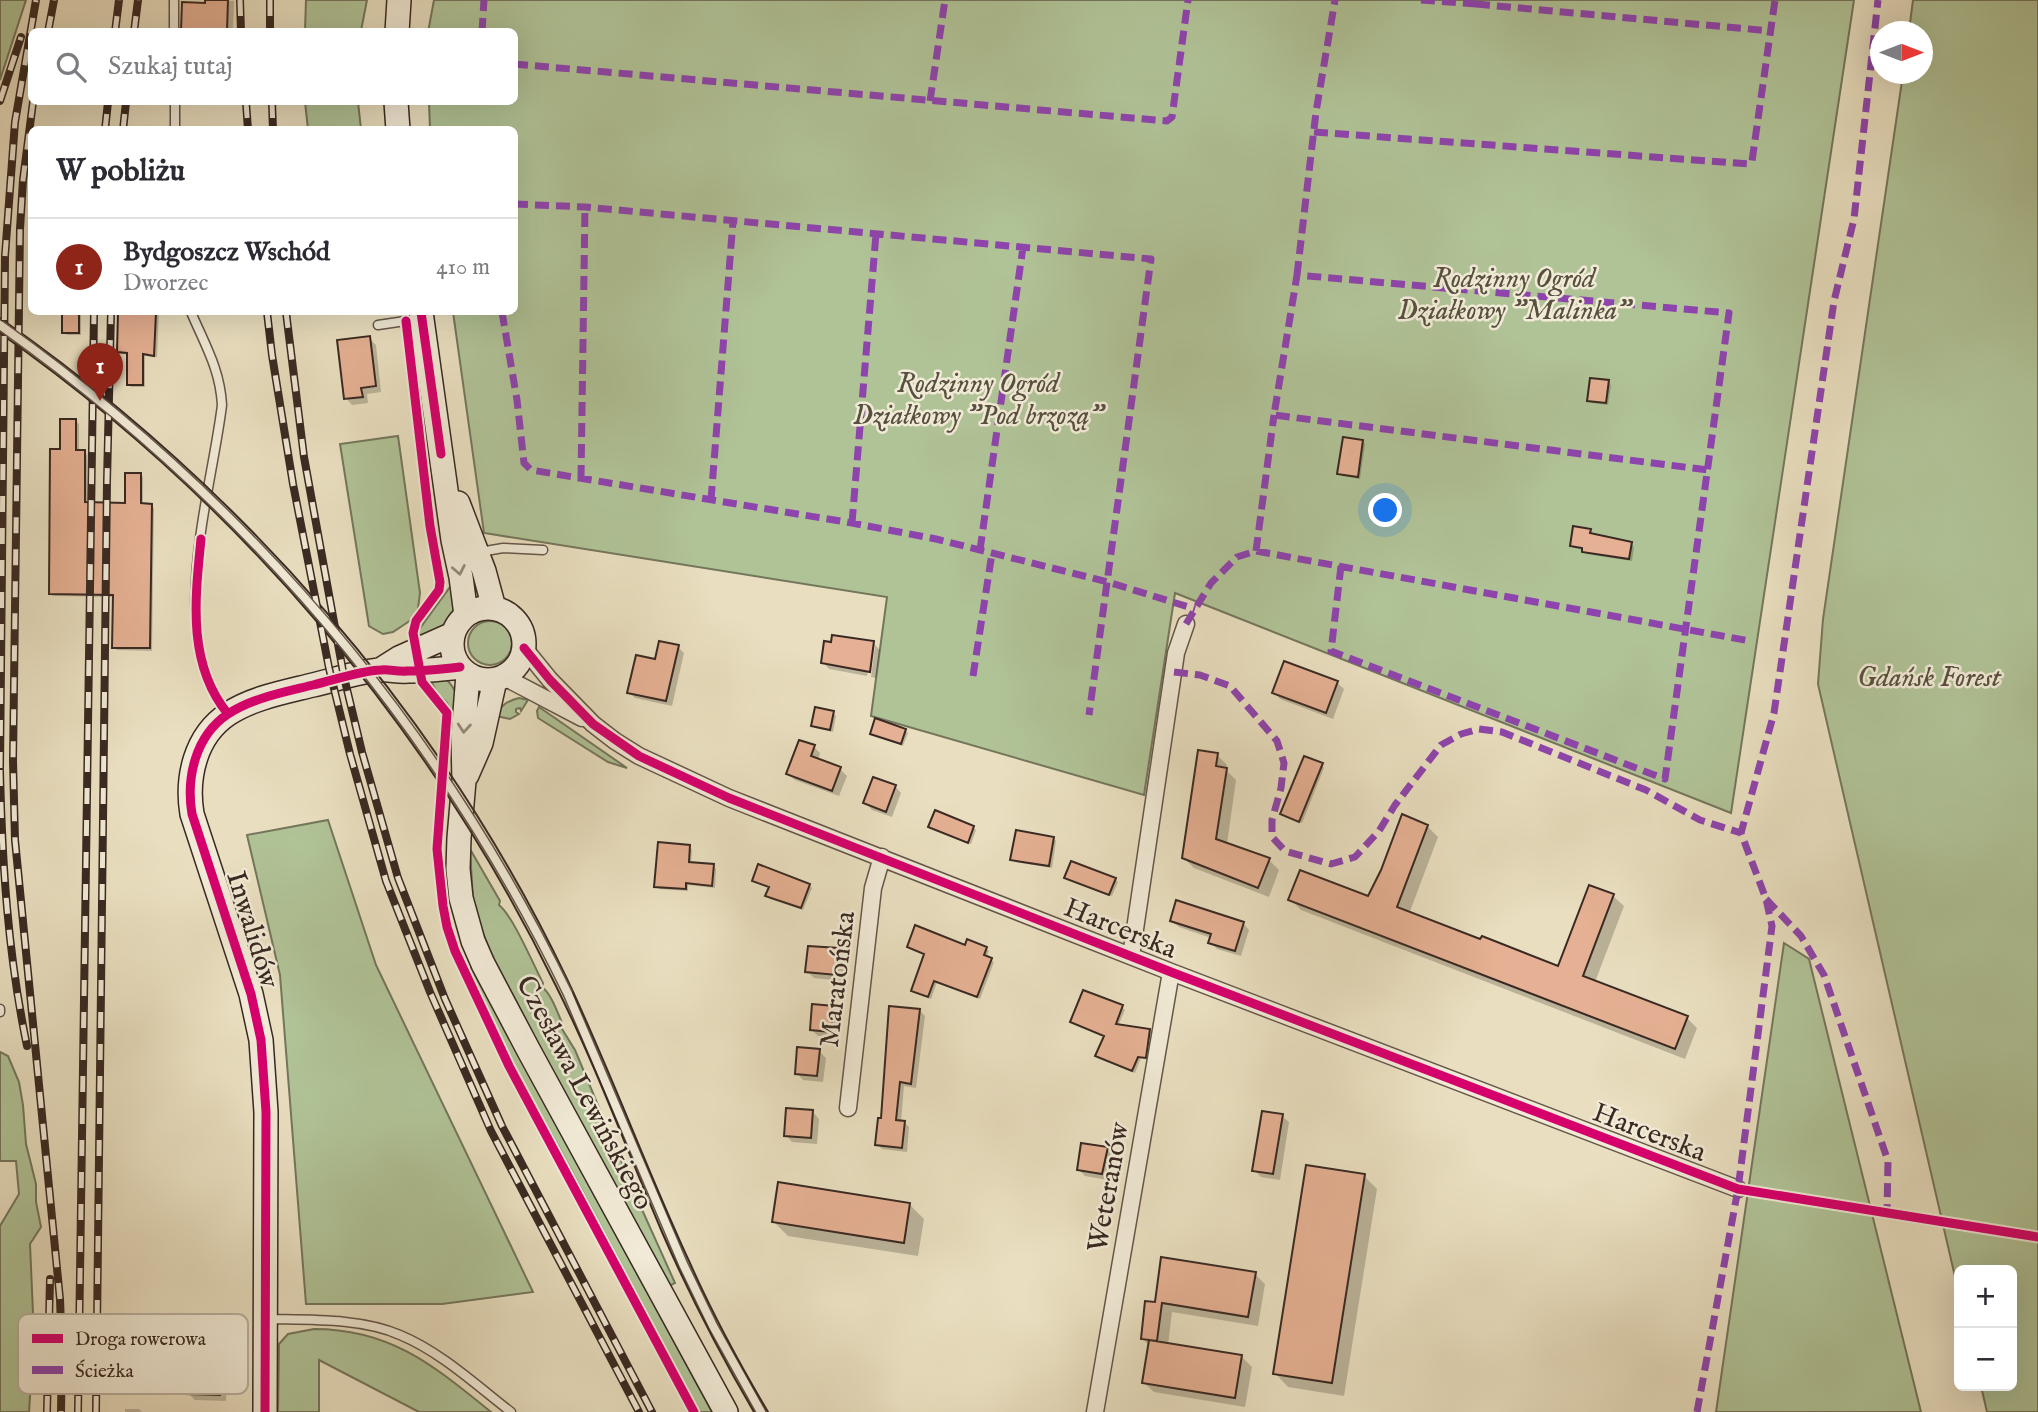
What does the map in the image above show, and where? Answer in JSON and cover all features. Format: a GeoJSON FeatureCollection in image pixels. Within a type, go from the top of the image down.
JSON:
{"type":"FeatureCollection","features":[{"type":"Feature","properties":{"kind":"street"},"geometry":{"type":"LineString","coordinates":[[397,28],[399,0]]}},
{"type":"Feature","properties":{"kind":"street"},"geometry":{"type":"LineString","coordinates":[[396,105],[398,126]]}},
{"type":"Feature","properties":{"kind":"street"},"geometry":{"type":"LineString","coordinates":[[421,315],[441,454],[460,624],[452,649],[455,659],[464,671],[486,680],[499,678],[514,670],[521,660],[524,648],[519,625],[511,615],[500,609],[477,609],[460,624]]}},
{"type":"Feature","properties":{"kind":"street"},"geometry":{"type":"LineString","coordinates":[[441,454],[484,571],[494,608]]}},
{"type":"Feature","properties":{"kind":"street","name":"Inwalidów"},"geometry":{"type":"LineString","coordinates":[[380,670],[460,624]]}},
{"type":"Feature","properties":{"kind":"street"},"geometry":{"type":"LineString","coordinates":[[1131,956],[1176,653],[1186,624]]}},
{"type":"Feature","properties":{"kind":"street","name":"Harcerska"},"geometry":{"type":"LineString","coordinates":[[524,648],[550,680],[593,724]]}},
{"type":"Feature","properties":{"kind":"street","name":"Inwalidów"},"geometry":{"type":"LineString","coordinates":[[265,1412],[266,1112],[261,1041],[251,994],[192,814],[191,770],[211,729],[228,714],[256,701],[380,670],[464,671]]}},
{"type":"Feature","properties":{"kind":"street","name":"Czesława Lewińskiego"},"geometry":{"type":"LineString","coordinates":[[464,671],[464,781],[458,838],[458,869],[461,898],[473,941],[529,1051],[726,1412]]}},
{"type":"Feature","properties":{"kind":"street","name":"Harcerska"},"geometry":{"type":"LineString","coordinates":[[499,678],[593,724],[639,756],[729,798],[1171,972],[1738,1189]]}},
{"type":"Feature","properties":{"kind":"street","name":"Czesława Lewińskiego"},"geometry":{"type":"LineString","coordinates":[[464,781],[481,743],[499,678]]}},
{"type":"Feature","properties":{"kind":"street","name":"Maratońska"},"geometry":{"type":"LineString","coordinates":[[848,1108],[873,888],[882,857]]}},
{"type":"Feature","properties":{"kind":"street","name":"Weteranów"},"geometry":{"type":"LineString","coordinates":[[1095,1412],[1171,972]]}},
{"type":"Feature","properties":{"kind":"lane"},"geometry":{"type":"LineString","coordinates":[[174,0],[174,28]]}},
{"type":"Feature","properties":{"kind":"lane"},"geometry":{"type":"LineString","coordinates":[[175,105],[175,126]]}},
{"type":"Feature","properties":{"kind":"lane"},"geometry":{"type":"LineString","coordinates":[[192,315],[219,375],[222,405],[194,601],[201,661],[206,679],[217,701],[228,714]]}},
{"type":"Feature","properties":{"kind":"lane"},"geometry":{"type":"LineString","coordinates":[[377,325],[421,315]]}},
{"type":"Feature","properties":{"kind":"lane"},"geometry":{"type":"LineString","coordinates":[[0,325],[73,380],[181,470],[259,548],[333,630],[398,713],[469,816],[512,888],[568,995],[683,1264],[713,1326],[761,1412]]}},
{"type":"Feature","properties":{"kind":"lane"},"geometry":{"type":"LineString","coordinates":[[476,552],[503,548],[543,550]]}},
{"type":"Feature","properties":{"kind":"lane"},"geometry":{"type":"LineString","coordinates":[[265,1319],[367,1325],[400,1334],[449,1364],[511,1412]]}},
{"type":"Feature","properties":{"kind":"green space"},"geometry":{"type":"Polygon","coordinates":[[[0,0],[26,0],[0,80],[0,0]]]}},
{"type":"Feature","properties":{"kind":"green space"},"geometry":{"type":"Polygon","coordinates":[[[306,0],[367,0],[362,28],[305,28],[306,0]]]}},
{"type":"Feature","properties":{"kind":"green space"},"geometry":{"type":"Polygon","coordinates":[[[434,0],[1854,0],[1731,813],[1175,593],[1144,795],[871,716],[887,597],[484,533],[453,315],[518,315],[518,126],[430,126],[429,105],[518,105],[518,28],[429,28],[434,0]]]}},
{"type":"Feature","properties":{"kind":"green space","name":"Gdańsk Forest"},"geometry":{"type":"Polygon","coordinates":[[[1913,0],[2038,0],[2038,1412],[1987,1412],[1982,1391],[2017,1391],[2017,1265],[1954,1265],[1954,1272],[1818,684],[1823,619],[1902,84],[1933,84],[1933,21],[1910,21],[1913,0]]]}},
{"type":"Feature","properties":{"kind":"green space"},"geometry":{"type":"Polygon","coordinates":[[[305,105],[358,105],[361,126],[308,126],[305,105]]]}},
{"type":"Feature","properties":{"kind":"green space"},"geometry":{"type":"Polygon","coordinates":[[[398,436],[420,593],[417,616],[393,632],[383,634],[369,626],[340,444],[398,436]]]}},
{"type":"Feature","properties":{"kind":"green space"},"geometry":{"type":"Polygon","coordinates":[[[456,586],[455,606],[449,619],[438,630],[421,640],[418,631],[450,587],[456,586]]]}},
{"type":"Feature","properties":{"kind":"green space"},"geometry":{"type":"Polygon","coordinates":[[[490,621],[505,628],[512,643],[505,658],[490,665],[475,658],[468,643],[475,628],[490,621]]]}},
{"type":"Feature","properties":{"kind":"green space"},"geometry":{"type":"Polygon","coordinates":[[[430,679],[446,679],[456,694],[459,711],[450,711],[430,679]]]}},
{"type":"Feature","properties":{"kind":"green space"},"geometry":{"type":"Polygon","coordinates":[[[519,698],[528,700],[521,711],[520,708],[516,709],[519,714],[510,719],[496,716],[505,704],[519,698]]]}},
{"type":"Feature","properties":{"kind":"green space"},"geometry":{"type":"Polygon","coordinates":[[[539,707],[627,768],[608,762],[538,718],[539,707]]]}},
{"type":"Feature","properties":{"kind":"green space"},"geometry":{"type":"Polygon","coordinates":[[[328,820],[376,965],[533,1292],[442,1304],[306,1304],[280,975],[247,835],[328,820]]]}},
{"type":"Feature","properties":{"kind":"green space"},"geometry":{"type":"Polygon","coordinates":[[[470,849],[500,901],[499,905],[522,941],[543,983],[542,987],[554,1004],[563,1025],[562,1029],[575,1050],[675,1283],[669,1286],[490,951],[473,899],[470,849]]]}},
{"type":"Feature","properties":{"kind":"green space"},"geometry":{"type":"Polygon","coordinates":[[[1784,943],[1809,959],[1921,1412],[1716,1412],[1784,943]]]}},
{"type":"Feature","properties":{"kind":"green space"},"geometry":{"type":"Polygon","coordinates":[[[471,968],[712,1412],[700,1412],[505,1049],[469,970],[471,968]]]}},
{"type":"Feature","properties":{"kind":"green space"},"geometry":{"type":"Polygon","coordinates":[[[0,1052],[8,1056],[19,1082],[26,1144],[36,1184],[41,1227],[30,1244],[33,1314],[18,1314],[18,1394],[30,1394],[29,1412],[0,1412],[0,1226],[19,1194],[16,1161],[0,1161],[0,1052]]]}},
{"type":"Feature","properties":{"kind":"green space"},"geometry":{"type":"Polygon","coordinates":[[[314,1329],[341,1331],[389,1343],[430,1366],[491,1412],[419,1412],[319,1360],[319,1412],[278,1412],[279,1344],[288,1334],[314,1329]]]}},
{"type":"Feature","properties":{"kind":"building"},"geometry":{"type":"Polygon","coordinates":[[[205,0],[228,0],[227,28],[181,28],[182,2],[205,3],[205,0]]]}},
{"type":"Feature","properties":{"kind":"building"},"geometry":{"type":"Polygon","coordinates":[[[62,315],[79,315],[79,333],[62,333],[62,315]]]}},
{"type":"Feature","properties":{"kind":"building"},"geometry":{"type":"Polygon","coordinates":[[[118,315],[156,315],[154,356],[143,354],[143,385],[127,385],[127,353],[117,352],[118,315]]]}},
{"type":"Feature","properties":{"kind":"building"},"geometry":{"type":"Polygon","coordinates":[[[370,336],[376,386],[361,388],[363,397],[344,399],[337,340],[370,336]]]}},
{"type":"Feature","properties":{"kind":"building"},"geometry":{"type":"Polygon","coordinates":[[[1590,378],[1609,380],[1606,403],[1587,401],[1590,378]]]}},
{"type":"Feature","properties":{"kind":"building"},"geometry":{"type":"Polygon","coordinates":[[[60,419],[76,419],[76,450],[85,450],[85,502],[125,503],[125,473],[141,473],[141,503],[152,504],[150,648],[112,648],[113,595],[49,594],[50,449],[60,449],[60,419]]]}},
{"type":"Feature","properties":{"kind":"building"},"geometry":{"type":"Polygon","coordinates":[[[1343,437],[1363,440],[1358,477],[1337,474],[1343,437]]]}},
{"type":"Feature","properties":{"kind":"building"},"geometry":{"type":"Polygon","coordinates":[[[1573,526],[1591,529],[1590,533],[1632,542],[1629,559],[1582,552],[1582,548],[1570,546],[1573,526]]]}},
{"type":"Feature","properties":{"kind":"building"},"geometry":{"type":"Polygon","coordinates":[[[832,635],[874,641],[870,672],[821,663],[824,641],[831,642],[832,635]]]}},
{"type":"Feature","properties":{"kind":"building"},"geometry":{"type":"Polygon","coordinates":[[[659,641],[679,645],[666,701],[627,693],[636,655],[655,659],[659,641]]]}},
{"type":"Feature","properties":{"kind":"building"},"geometry":{"type":"Polygon","coordinates":[[[1284,661],[1338,681],[1326,713],[1272,693],[1284,661]]]}},
{"type":"Feature","properties":{"kind":"building"},"geometry":{"type":"Polygon","coordinates":[[[815,707],[834,711],[830,730],[811,726],[815,707]]]}},
{"type":"Feature","properties":{"kind":"building"},"geometry":{"type":"Polygon","coordinates":[[[875,718],[906,729],[901,744],[870,734],[875,718]]]}},
{"type":"Feature","properties":{"kind":"building"},"geometry":{"type":"Polygon","coordinates":[[[799,740],[815,745],[811,756],[841,767],[832,791],[786,774],[799,740]]]}},
{"type":"Feature","properties":{"kind":"building"},"geometry":{"type":"Polygon","coordinates":[[[1198,750],[1218,753],[1216,766],[1227,768],[1216,839],[1270,858],[1258,888],[1182,858],[1198,750]]]}},
{"type":"Feature","properties":{"kind":"building"},"geometry":{"type":"Polygon","coordinates":[[[1304,756],[1323,763],[1299,822],[1280,814],[1304,756]]]}},
{"type":"Feature","properties":{"kind":"building"},"geometry":{"type":"Polygon","coordinates":[[[873,777],[896,785],[886,812],[863,803],[873,777]]]}},
{"type":"Feature","properties":{"kind":"building"},"geometry":{"type":"Polygon","coordinates":[[[935,810],[974,826],[968,843],[928,827],[935,810]]]}},
{"type":"Feature","properties":{"kind":"building"},"geometry":{"type":"Polygon","coordinates":[[[1402,814],[1428,825],[1397,907],[1480,939],[1482,936],[1558,966],[1589,885],[1614,894],[1583,976],[1688,1016],[1675,1049],[1288,900],[1300,870],[1368,896],[1402,814]]]}},
{"type":"Feature","properties":{"kind":"building"},"geometry":{"type":"Polygon","coordinates":[[[1016,830],[1054,837],[1049,866],[1010,860],[1016,830]]]}},
{"type":"Feature","properties":{"kind":"building"},"geometry":{"type":"Polygon","coordinates":[[[658,842],[690,845],[689,862],[714,864],[712,886],[686,883],[686,889],[654,887],[658,842]]]}},
{"type":"Feature","properties":{"kind":"building"},"geometry":{"type":"Polygon","coordinates":[[[1071,861],[1116,878],[1109,895],[1064,878],[1071,861]]]}},
{"type":"Feature","properties":{"kind":"building"},"geometry":{"type":"Polygon","coordinates":[[[758,864],[810,884],[801,908],[765,896],[769,887],[752,881],[758,864]]]}},
{"type":"Feature","properties":{"kind":"building"},"geometry":{"type":"Polygon","coordinates":[[[1176,900],[1244,922],[1235,951],[1208,943],[1211,934],[1170,921],[1176,900]]]}},
{"type":"Feature","properties":{"kind":"building"},"geometry":{"type":"Polygon","coordinates":[[[915,925],[965,945],[967,939],[987,947],[984,955],[992,958],[977,997],[934,981],[928,997],[911,991],[924,954],[907,947],[915,925]]]}},
{"type":"Feature","properties":{"kind":"building"},"geometry":{"type":"Polygon","coordinates":[[[808,946],[839,948],[837,975],[805,972],[808,946]]]}},
{"type":"Feature","properties":{"kind":"building"},"geometry":{"type":"Polygon","coordinates":[[[1083,990],[1123,1005],[1116,1024],[1150,1029],[1146,1058],[1138,1057],[1132,1071],[1095,1056],[1104,1036],[1070,1022],[1083,990]]]}},
{"type":"Feature","properties":{"kind":"building"},"geometry":{"type":"Polygon","coordinates":[[[812,1004],[834,1006],[831,1032],[810,1030],[812,1004]]]}},
{"type":"Feature","properties":{"kind":"building"},"geometry":{"type":"Polygon","coordinates":[[[889,1006],[920,1009],[911,1084],[900,1082],[896,1120],[905,1121],[902,1148],[875,1145],[878,1118],[881,1118],[889,1006]]]}},
{"type":"Feature","properties":{"kind":"building"},"geometry":{"type":"Polygon","coordinates":[[[797,1047],[820,1049],[817,1076],[795,1074],[797,1047]]]}},
{"type":"Feature","properties":{"kind":"building"},"geometry":{"type":"Polygon","coordinates":[[[786,1108],[813,1110],[811,1138],[784,1136],[786,1108]]]}},
{"type":"Feature","properties":{"kind":"building"},"geometry":{"type":"Polygon","coordinates":[[[1262,1111],[1283,1114],[1273,1174],[1252,1171],[1262,1111]]]}},
{"type":"Feature","properties":{"kind":"building"},"geometry":{"type":"Polygon","coordinates":[[[1081,1143],[1108,1147],[1102,1174],[1077,1170],[1081,1143]]]}},
{"type":"Feature","properties":{"kind":"building"},"geometry":{"type":"Polygon","coordinates":[[[1306,1165],[1365,1174],[1332,1383],[1273,1374],[1306,1165]]]}},
{"type":"Feature","properties":{"kind":"building"},"geometry":{"type":"Polygon","coordinates":[[[778,1182],[910,1203],[904,1243],[772,1222],[778,1182]]]}},
{"type":"Feature","properties":{"kind":"building"},"geometry":{"type":"Polygon","coordinates":[[[1161,1257],[1256,1272],[1248,1317],[1162,1303],[1157,1341],[1141,1339],[1145,1301],[1155,1302],[1161,1257]]]}},
{"type":"Feature","properties":{"kind":"building"},"geometry":{"type":"Polygon","coordinates":[[[1149,1340],[1242,1355],[1235,1398],[1142,1383],[1149,1340]]]}},
{"type":"Feature","properties":{"kind":"tram line"},"geometry":{"type":"LineString","coordinates":[[0,318],[88,384],[172,455],[252,531],[326,612],[396,698],[459,788],[516,881],[567,979],[599,1049],[698,1280],[726,1338],[768,1412]]}},
{"type":"Feature","properties":{"kind":"tram line"},"geometry":{"type":"LineString","coordinates":[[0,333],[87,398],[169,469],[247,544],[319,624],[387,709],[449,797],[505,890],[571,1016],[683,1278],[754,1412]]}},
{"type":"Feature","properties":{"kind":"railway"},"geometry":{"type":"LineString","coordinates":[[31,28],[36,0]]}},
{"type":"Feature","properties":{"kind":"railway"},"geometry":{"type":"LineString","coordinates":[[49,28],[54,0]]}},
{"type":"Feature","properties":{"kind":"railway"},"geometry":{"type":"LineString","coordinates":[[116,28],[119,0]]}},
{"type":"Feature","properties":{"kind":"railway"},"geometry":{"type":"LineString","coordinates":[[134,28],[138,0]]}},
{"type":"Feature","properties":{"kind":"railway"},"geometry":{"type":"LineString","coordinates":[[240,0],[241,28]]}},
{"type":"Feature","properties":{"kind":"railway"},"geometry":{"type":"LineString","coordinates":[[270,0],[270,28]]}},
{"type":"Feature","properties":{"kind":"railway"},"geometry":{"type":"LineString","coordinates":[[0,101],[21,37]]}},
{"type":"Feature","properties":{"kind":"railway"},"geometry":{"type":"LineString","coordinates":[[0,768],[5,256],[15,122],[28,46]]}},
{"type":"Feature","properties":{"kind":"railway"},"geometry":{"type":"LineString","coordinates":[[30,126],[33,105]]}},
{"type":"Feature","properties":{"kind":"railway"},"geometry":{"type":"LineString","coordinates":[[105,126],[108,105]]}},
{"type":"Feature","properties":{"kind":"railway"},"geometry":{"type":"LineString","coordinates":[[123,126],[126,105]]}},
{"type":"Feature","properties":{"kind":"railway"},"geometry":{"type":"LineString","coordinates":[[246,105],[248,126]]}},
{"type":"Feature","properties":{"kind":"railway"},"geometry":{"type":"LineString","coordinates":[[272,105],[273,126]]}},
{"type":"Feature","properties":{"kind":"railway"},"geometry":{"type":"LineString","coordinates":[[28,141],[20,229],[13,761],[15,840],[61,1314]]}},
{"type":"Feature","properties":{"kind":"railway"},"geometry":{"type":"LineString","coordinates":[[79,1314],[94,315]]}},
{"type":"Feature","properties":{"kind":"railway"},"geometry":{"type":"LineString","coordinates":[[97,1314],[111,315]]}},
{"type":"Feature","properties":{"kind":"railway"},"geometry":{"type":"LineString","coordinates":[[267,315],[293,484],[329,668],[386,881],[430,992],[491,1131],[639,1412]]}},
{"type":"Feature","properties":{"kind":"railway"},"geometry":{"type":"LineString","coordinates":[[286,315],[304,457],[344,677],[398,878],[445,999],[502,1126],[652,1412]]}},
{"type":"Feature","properties":{"kind":"railway"},"geometry":{"type":"LineString","coordinates":[[0,770],[7,909],[27,1046]]}},
{"type":"Feature","properties":{"kind":"railway"},"geometry":{"type":"LineString","coordinates":[[49,1314],[50,1279]]}},
{"type":"Feature","properties":{"kind":"railway"},"geometry":{"type":"LineString","coordinates":[[47,1394],[47,1412]]}},
{"type":"Feature","properties":{"kind":"railway"},"geometry":{"type":"LineString","coordinates":[[61,1394],[61,1412]]}},
{"type":"Feature","properties":{"kind":"railway"},"geometry":{"type":"LineString","coordinates":[[78,1394],[78,1412]]}},
{"type":"Feature","properties":{"kind":"railway"},"geometry":{"type":"LineString","coordinates":[[96,1394],[96,1412]]}},
{"type":"Feature","properties":{"kind":"marked path"},"geometry":{"type":"LineString","coordinates":[[482,28],[484,0]]}},
{"type":"Feature","properties":{"kind":"marked path"},"geometry":{"type":"LineString","coordinates":[[930,101],[945,0]]}},
{"type":"Feature","properties":{"kind":"marked path"},"geometry":{"type":"LineString","coordinates":[[518,64],[1167,121],[1172,117],[1188,0]]}},
{"type":"Feature","properties":{"kind":"marked path"},"geometry":{"type":"LineString","coordinates":[[1297,275],[1316,112],[1335,0]]}},
{"type":"Feature","properties":{"kind":"marked path"},"geometry":{"type":"LineString","coordinates":[[1421,0],[1476,4],[1476,0]]}},
{"type":"Feature","properties":{"kind":"marked path"},"geometry":{"type":"LineString","coordinates":[[1314,132],[1749,164],[1752,161],[1775,0]]}},
{"type":"Feature","properties":{"kind":"marked path"},"geometry":{"type":"LineString","coordinates":[[1697,1412],[1738,1189],[1772,926],[1766,899],[1741,833],[1774,713],[1834,301],[1854,219],[1878,0]]}},
{"type":"Feature","properties":{"kind":"marked path"},"geometry":{"type":"LineString","coordinates":[[1476,4],[1771,31]]}},
{"type":"Feature","properties":{"kind":"marked path"},"geometry":{"type":"LineString","coordinates":[[518,204],[585,207],[1151,259],[1089,715]]}},
{"type":"Feature","properties":{"kind":"marked path"},"geometry":{"type":"LineString","coordinates":[[581,479],[585,207]]}},
{"type":"Feature","properties":{"kind":"marked path"},"geometry":{"type":"LineString","coordinates":[[711,500],[733,221]]}},
{"type":"Feature","properties":{"kind":"marked path"},"geometry":{"type":"LineString","coordinates":[[852,523],[876,234]]}},
{"type":"Feature","properties":{"kind":"marked path"},"geometry":{"type":"LineString","coordinates":[[980,550],[1023,247]]}},
{"type":"Feature","properties":{"kind":"marked path"},"geometry":{"type":"LineString","coordinates":[[1341,566],[1331,651],[1665,779],[1729,313],[1297,275],[1274,415],[1708,470]]}},
{"type":"Feature","properties":{"kind":"marked path"},"geometry":{"type":"LineString","coordinates":[[503,315],[517,400],[524,463],[531,470],[936,539],[1108,582],[1195,609]]}},
{"type":"Feature","properties":{"kind":"marked path"},"geometry":{"type":"LineString","coordinates":[[1256,551],[1274,415]]}},
{"type":"Feature","properties":{"kind":"marked path"},"geometry":{"type":"LineString","coordinates":[[1186,624],[1211,583],[1237,557],[1256,551],[1750,641]]}},
{"type":"Feature","properties":{"kind":"marked path"},"geometry":{"type":"LineString","coordinates":[[973,676],[992,553]]}},
{"type":"Feature","properties":{"kind":"marked path"},"geometry":{"type":"LineString","coordinates":[[1174,672],[1200,675],[1230,686],[1277,741],[1284,763],[1281,788],[1272,820],[1272,837],[1285,851],[1331,864],[1355,857],[1379,831],[1395,805],[1441,745],[1461,734],[1479,729],[1502,732],[1646,790],[1700,820],[1741,833]]}},
{"type":"Feature","properties":{"kind":"marked path"},"geometry":{"type":"LineString","coordinates":[[1766,899],[1801,936],[1824,975],[1888,1161],[1887,1213]]}},
{"type":"Feature","properties":{"kind":"cycle path"},"geometry":{"type":"LineString","coordinates":[[421,315],[441,454]]}},
{"type":"Feature","properties":{"kind":"cycle path"},"geometry":{"type":"LineString","coordinates":[[406,321],[430,526],[440,582],[439,590],[416,621],[413,633],[422,682],[447,713],[437,849],[447,927],[455,951],[509,1066],[694,1412]]}},
{"type":"Feature","properties":{"kind":"cycle path"},"geometry":{"type":"LineString","coordinates":[[201,539],[196,608],[200,652],[215,695],[228,714]]}},
{"type":"Feature","properties":{"kind":"cycle path"},"geometry":{"type":"LineString","coordinates":[[524,648],[550,680],[593,724],[639,756],[729,798],[1171,972],[1738,1189],[2038,1237]]}},
{"type":"Feature","properties":{"kind":"cycle path"},"geometry":{"type":"LineString","coordinates":[[265,1412],[266,1112],[261,1040],[251,994],[192,814],[190,786],[195,759],[217,723],[237,708],[258,700],[364,672],[460,667]]}},
{"type":"Feature","properties":{"kind":"place","name":"Bydgoszcz Wschód"},"geometry":{"type":"Point","coordinates":[100,401]}},
{"type":"Feature","properties":{"kind":"park label","name":"Rodzinny Ogród Działkowy \"Malinka\""},"geometry":{"type":"Point","coordinates":[1514,293]}},
{"type":"Feature","properties":{"kind":"park label","name":"Rodzinny Ogród Działkowy \"Pod brzozą\""},"geometry":{"type":"Point","coordinates":[978,398]}}]}
